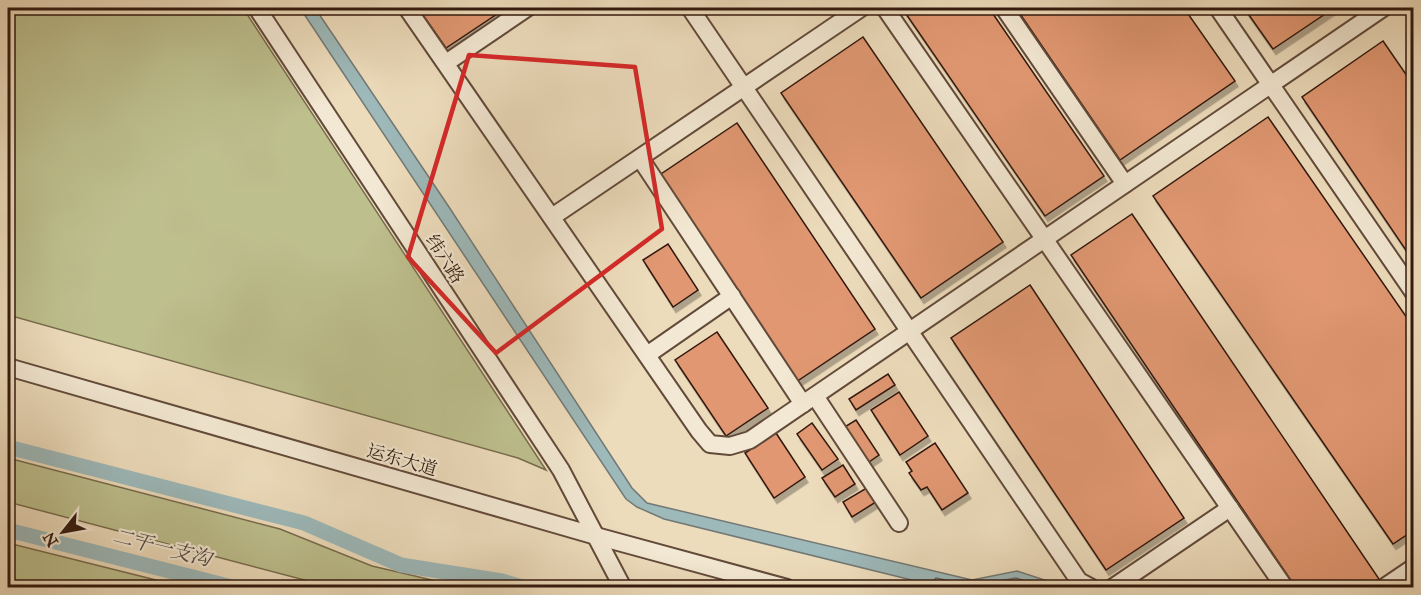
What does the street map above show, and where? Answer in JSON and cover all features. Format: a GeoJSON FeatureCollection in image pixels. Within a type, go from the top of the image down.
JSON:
{"type":"FeatureCollection","features":[{"type":"Feature","properties":{"kind":"street","name":"纬六路"},"geometry":{"type":"LineString","coordinates":[[257,8],[561,471],[623,588]]}},
{"type":"Feature","properties":{"kind":"street"},"geometry":{"type":"LineString","coordinates":[[407,8],[710,444],[730,446],[750,440],[1383,8]]}},
{"type":"Feature","properties":{"kind":"street"},"geometry":{"type":"LineString","coordinates":[[446,63],[527,8]]}},
{"type":"Feature","properties":{"kind":"street"},"geometry":{"type":"LineString","coordinates":[[690,8],[1079,581],[1092,588]]}},
{"type":"Feature","properties":{"kind":"street"},"geometry":{"type":"LineString","coordinates":[[552,217],[861,8]]}},
{"type":"Feature","properties":{"kind":"street"},"geometry":{"type":"LineString","coordinates":[[885,8],[1285,588]]}},
{"type":"Feature","properties":{"kind":"street"},"geometry":{"type":"LineString","coordinates":[[1004,8],[1125,184]]}},
{"type":"Feature","properties":{"kind":"street"},"geometry":{"type":"LineString","coordinates":[[1218,8],[1413,293]]}},
{"type":"Feature","properties":{"kind":"street"},"geometry":{"type":"LineString","coordinates":[[640,158],[732,296],[899,523]]}},
{"type":"Feature","properties":{"kind":"street"},"geometry":{"type":"LineString","coordinates":[[646,355],[732,296]]}},
{"type":"Feature","properties":{"kind":"street","name":"运东大道"},"geometry":{"type":"LineString","coordinates":[[8,367],[596,536],[787,588]]}},
{"type":"Feature","properties":{"kind":"street"},"geometry":{"type":"LineString","coordinates":[[1112,588],[1230,508]]}},
{"type":"Feature","properties":{"kind":"street"},"geometry":{"type":"LineString","coordinates":[[1383,588],[1413,567]]}},
{"type":"Feature","properties":{"kind":"highlighted area"},"geometry":{"type":"Polygon","coordinates":[[[469,55],[635,67],[662,229],[496,353],[408,257],[469,55]]]}},
{"type":"Feature","properties":{"kind":"green space"},"geometry":{"type":"Polygon","coordinates":[[[8,8],[243,8],[546,470],[518,458],[8,315],[8,8]]]}},
{"type":"Feature","properties":{"kind":"green space"},"geometry":{"type":"Polygon","coordinates":[[[8,458],[280,529],[372,566],[462,587],[331,587],[8,502],[8,458]]]}},
{"type":"Feature","properties":{"kind":"green space"},"geometry":{"type":"Polygon","coordinates":[[[8,543],[184,587],[8,587],[8,543]]]}},
{"type":"Feature","properties":{"kind":"water"},"geometry":{"type":"Polygon","coordinates":[[[300,8],[315,8],[449,207],[632,488],[647,503],[972,580],[1017,571],[1066,587],[940,587],[664,519],[637,507],[626,499],[300,8]]]}},
{"type":"Feature","properties":{"kind":"building"},"geometry":{"type":"Polygon","coordinates":[[[418,8],[506,8],[446,48],[418,8]]]}},
{"type":"Feature","properties":{"kind":"building"},"geometry":{"type":"Polygon","coordinates":[[[902,8],[989,8],[1104,176],[1045,216],[902,8]]]}},
{"type":"Feature","properties":{"kind":"building"},"geometry":{"type":"Polygon","coordinates":[[[1016,8],[1184,8],[1235,81],[1120,160],[1016,8]]]}},
{"type":"Feature","properties":{"kind":"building"},"geometry":{"type":"Polygon","coordinates":[[[1244,8],[1334,8],[1273,49],[1244,8]]]}},
{"type":"Feature","properties":{"kind":"building"},"geometry":{"type":"Polygon","coordinates":[[[863,37],[1003,242],[921,298],[781,93],[863,37]]]}},
{"type":"Feature","properties":{"kind":"building"},"geometry":{"type":"Polygon","coordinates":[[[1383,41],[1414,86],[1414,262],[1302,97],[1383,41]]]}},
{"type":"Feature","properties":{"kind":"building"},"geometry":{"type":"Polygon","coordinates":[[[1268,117],[1414,328],[1414,530],[1393,544],[1153,196],[1268,117]]]}},
{"type":"Feature","properties":{"kind":"building"},"geometry":{"type":"Polygon","coordinates":[[[737,123],[875,329],[796,382],[658,176],[737,123]]]}},
{"type":"Feature","properties":{"kind":"building"},"geometry":{"type":"Polygon","coordinates":[[[1132,214],[1379,579],[1366,588],[1296,588],[1071,255],[1132,214]]]}},
{"type":"Feature","properties":{"kind":"building"},"geometry":{"type":"Polygon","coordinates":[[[668,244],[698,290],[673,307],[643,260],[668,244]]]}},
{"type":"Feature","properties":{"kind":"building"},"geometry":{"type":"Polygon","coordinates":[[[1030,285],[1184,518],[1106,570],[951,338],[1030,285]]]}},
{"type":"Feature","properties":{"kind":"building"},"geometry":{"type":"Polygon","coordinates":[[[717,332],[768,408],[726,436],[675,360],[717,332]]]}},
{"type":"Feature","properties":{"kind":"building"},"geometry":{"type":"Polygon","coordinates":[[[888,374],[895,385],[856,410],[849,399],[888,374]]]}},
{"type":"Feature","properties":{"kind":"building"},"geometry":{"type":"Polygon","coordinates":[[[899,392],[928,436],[900,455],[871,410],[899,392]]]}},
{"type":"Feature","properties":{"kind":"building"},"geometry":{"type":"Polygon","coordinates":[[[856,420],[879,455],[866,464],[843,428],[856,420]]]}},
{"type":"Feature","properties":{"kind":"building"},"geometry":{"type":"Polygon","coordinates":[[[812,423],[838,459],[822,470],[797,434],[812,423]]]}},
{"type":"Feature","properties":{"kind":"building"},"geometry":{"type":"Polygon","coordinates":[[[776,433],[805,477],[774,498],[745,453],[776,433]]]}},
{"type":"Feature","properties":{"kind":"building"},"geometry":{"type":"Polygon","coordinates":[[[935,443],[968,493],[942,510],[927,487],[921,490],[909,473],[912,471],[906,462],[935,443]]]}},
{"type":"Feature","properties":{"kind":"building"},"geometry":{"type":"Polygon","coordinates":[[[843,465],[855,484],[835,497],[822,478],[843,465]]]}},
{"type":"Feature","properties":{"kind":"building"},"geometry":{"type":"Polygon","coordinates":[[[870,486],[879,500],[852,517],[843,502],[870,486]]]}},
{"type":"Feature","properties":{"kind":"waterway"},"geometry":{"type":"LineString","coordinates":[[8,447],[304,523],[401,565],[502,581],[526,588]]}},
{"type":"Feature","properties":{"kind":"waterway","name":"二干一支沟"},"geometry":{"type":"LineString","coordinates":[[8,530],[236,588]]}}]}
